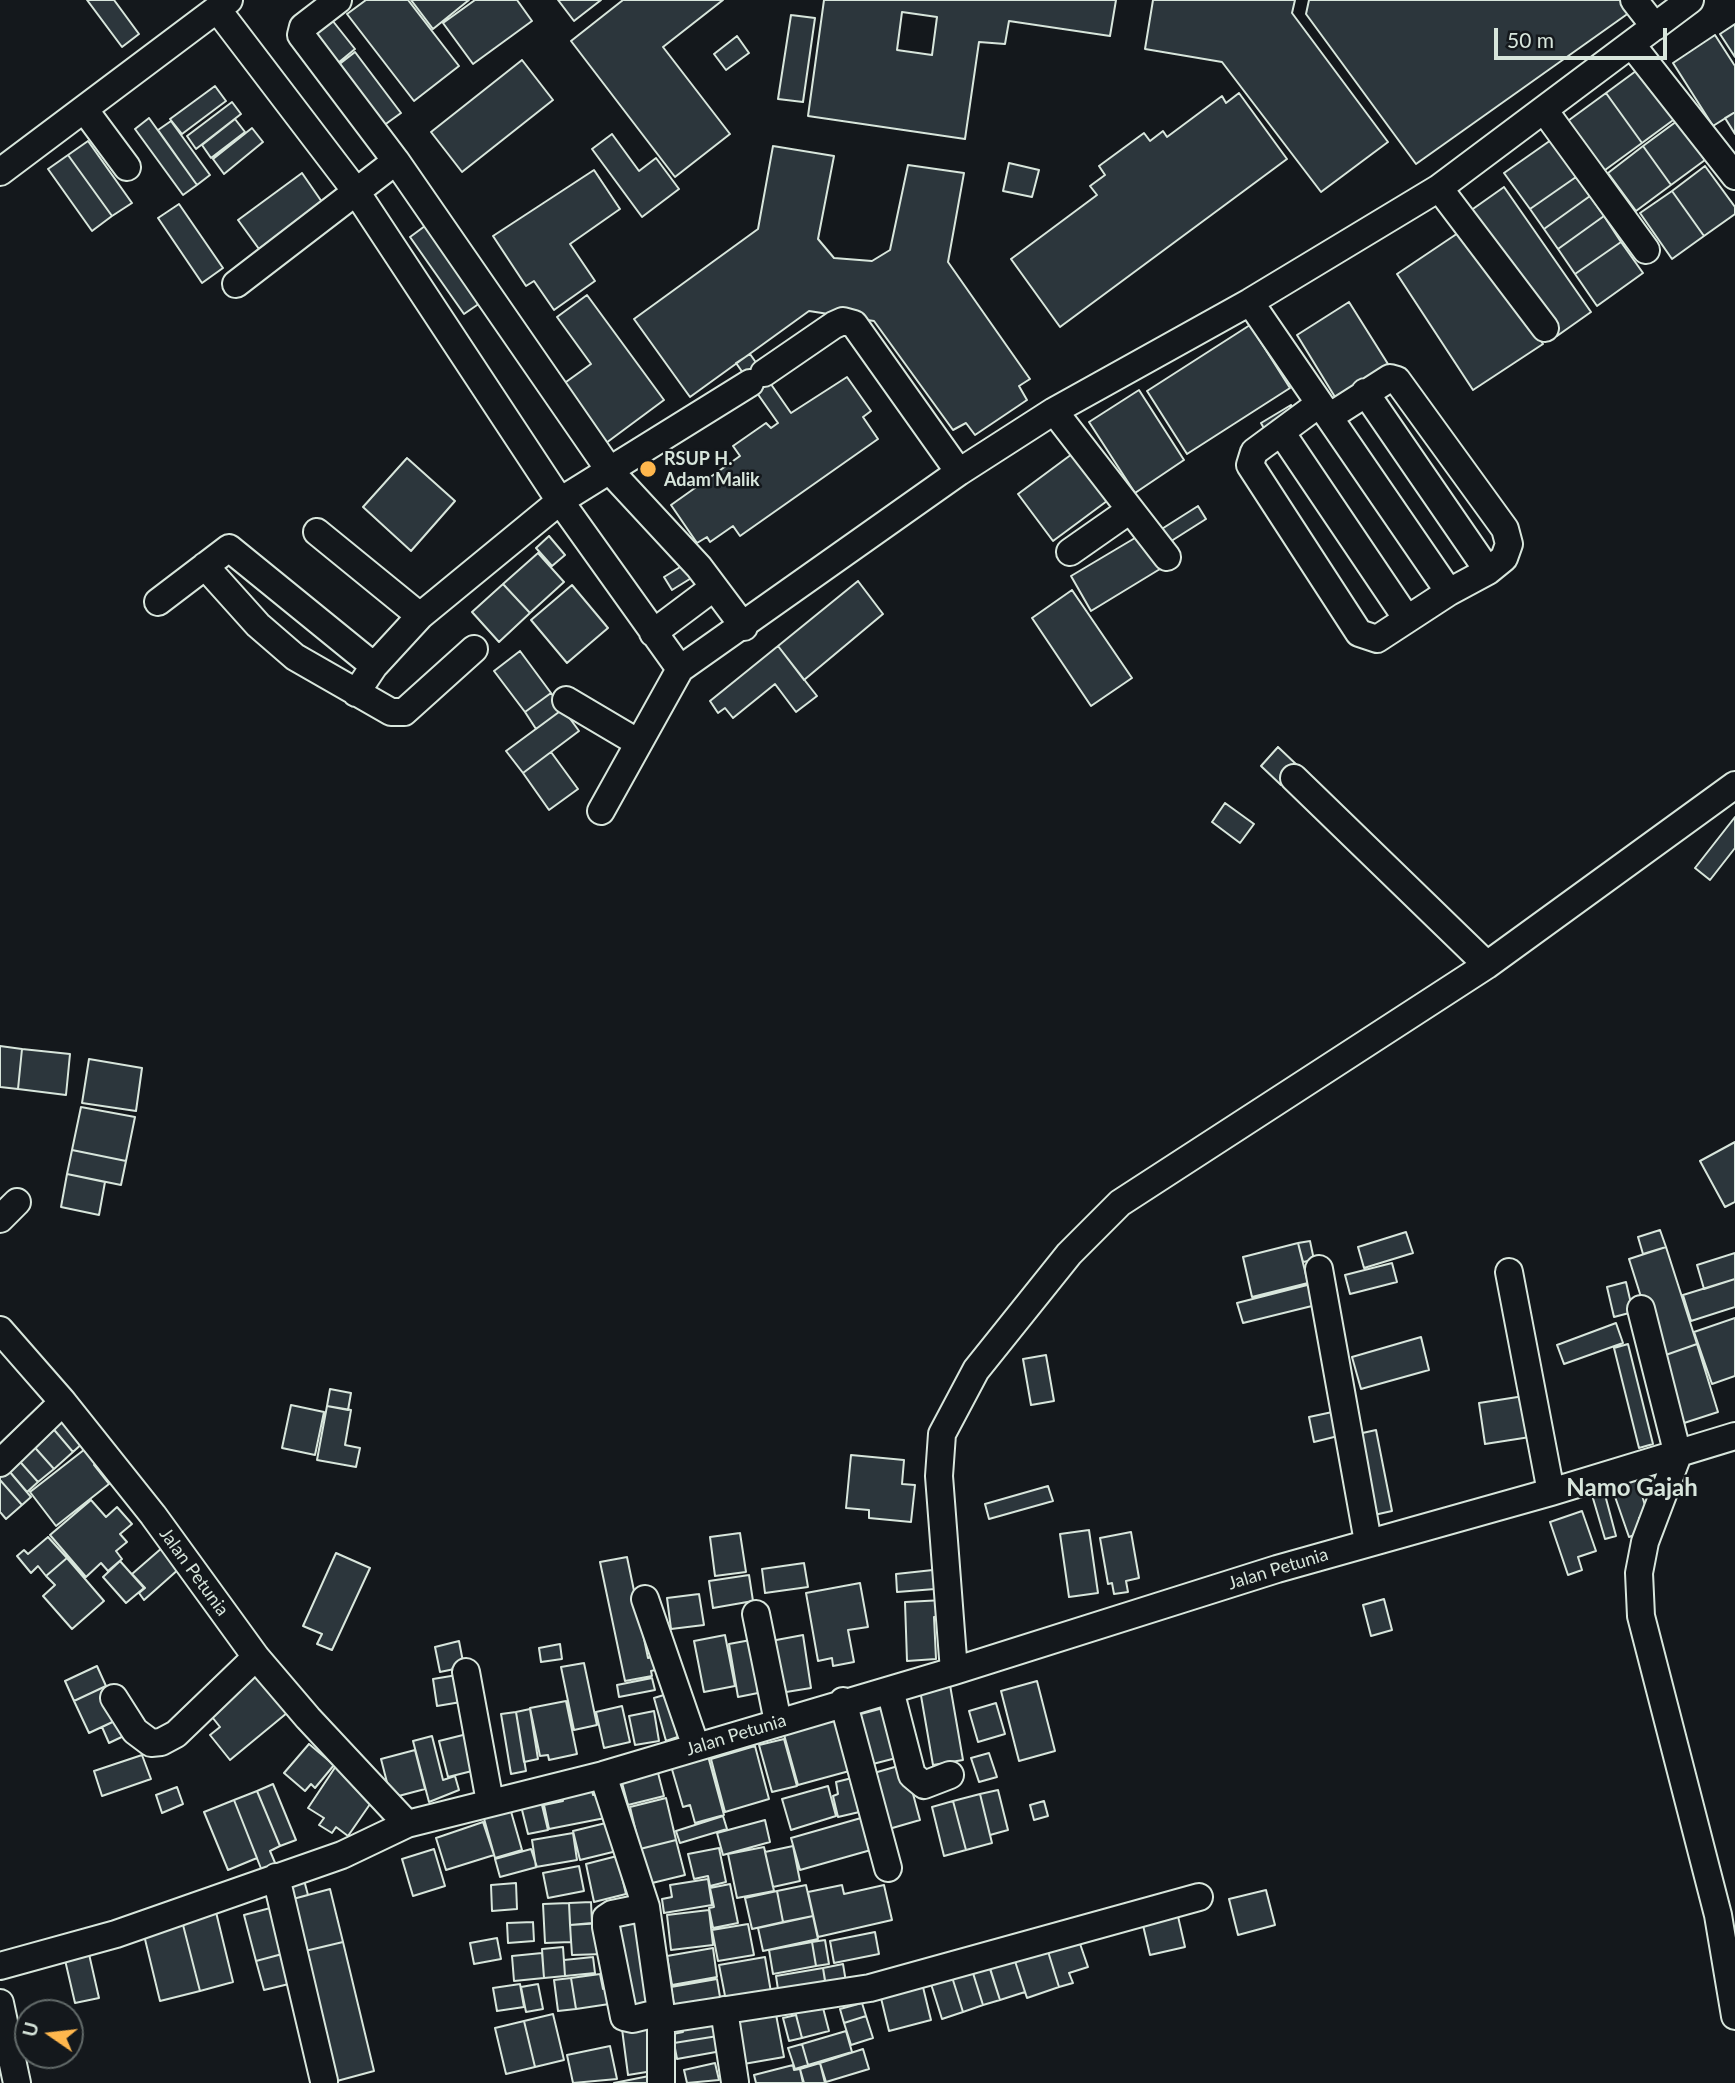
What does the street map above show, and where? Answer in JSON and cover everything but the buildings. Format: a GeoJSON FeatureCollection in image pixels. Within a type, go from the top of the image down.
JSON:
{"type":"FeatureCollection","features":[{"type":"Feature","properties":{"kind":"street"},"geometry":{"type":"LineString","coordinates":[[338,0],[303,27],[301,35],[396,161],[610,471],[699,567],[744,627]]}},
{"type":"Feature","properties":{"kind":"street"},"geometry":{"type":"LineString","coordinates":[[1634,0],[1654,27]]}},
{"type":"Feature","properties":{"kind":"street"},"geometry":{"type":"LineString","coordinates":[[601,811],[680,669],[744,627],[959,472],[1054,411],[1250,302],[1439,188],[1690,0]]}},
{"type":"Feature","properties":{"kind":"street"},"geometry":{"type":"LineString","coordinates":[[0,172],[223,4],[355,190],[560,501],[680,669]]}},
{"type":"Feature","properties":{"kind":"street"},"geometry":{"type":"LineString","coordinates":[[1632,45],[1735,176]]}},
{"type":"Feature","properties":{"kind":"street"},"geometry":{"type":"LineString","coordinates":[[84,109],[127,167]]}},
{"type":"Feature","properties":{"kind":"street"},"geometry":{"type":"LineString","coordinates":[[1544,110],[1646,250]]}},
{"type":"Feature","properties":{"kind":"street"},"geometry":{"type":"LineString","coordinates":[[236,284],[396,161]]}},
{"type":"Feature","properties":{"kind":"street"},"geometry":{"type":"LineString","coordinates":[[1439,188],[1545,328]]}},
{"type":"Feature","properties":{"kind":"street"},"geometry":{"type":"LineString","coordinates":[[1250,302],[1450,592]]}},
{"type":"Feature","properties":{"kind":"street"},"geometry":{"type":"LineString","coordinates":[[356,693],[374,666],[420,616],[560,501],[843,321],[855,324],[959,472]]}},
{"type":"Feature","properties":{"kind":"street"},"geometry":{"type":"LineString","coordinates":[[1390,378],[1397,380],[1505,529],[1509,544],[1504,558],[1488,571],[1377,639],[1359,633],[1250,465],[1254,452],[1281,432],[1365,392],[1390,378]]}},
{"type":"Feature","properties":{"kind":"street"},"geometry":{"type":"LineString","coordinates":[[1365,392],[1488,571]]}},
{"type":"Feature","properties":{"kind":"street"},"geometry":{"type":"LineString","coordinates":[[1054,411],[1167,557]]}},
{"type":"Feature","properties":{"kind":"street"},"geometry":{"type":"LineString","coordinates":[[1281,432],[1407,619]]}},
{"type":"Feature","properties":{"kind":"street"},"geometry":{"type":"LineString","coordinates":[[1070,552],[1130,510]]}},
{"type":"Feature","properties":{"kind":"street"},"geometry":{"type":"LineString","coordinates":[[317,532],[420,616]]}},
{"type":"Feature","properties":{"kind":"street"},"geometry":{"type":"LineString","coordinates":[[158,602],[229,548],[374,666]]}},
{"type":"Feature","properties":{"kind":"street"},"geometry":{"type":"LineString","coordinates":[[205,566],[258,625],[295,657],[390,712],[404,712],[474,649]]}},
{"type":"Feature","properties":{"kind":"street"},"geometry":{"type":"LineString","coordinates":[[653,633],[713,587]]}},
{"type":"Feature","properties":{"kind":"street"},"geometry":{"type":"LineString","coordinates":[[566,700],[637,742]]}},
{"type":"Feature","properties":{"kind":"street"},"geometry":{"type":"LineString","coordinates":[[1294,778],[1487,964]]}},
{"type":"Feature","properties":{"kind":"street"},"geometry":{"type":"LineString","coordinates":[[954,1671],[939,1476],[942,1434],[976,1370],[1069,1254],[1120,1203],[1487,964],[1735,785]]}},
{"type":"Feature","properties":{"kind":"street"},"geometry":{"type":"LineString","coordinates":[[1319,1269],[1368,1542]]}},
{"type":"Feature","properties":{"kind":"street"},"geometry":{"type":"LineString","coordinates":[[1509,1272],[1552,1492]]}},
{"type":"Feature","properties":{"kind":"street"},"geometry":{"type":"LineString","coordinates":[[1641,1309],[1678,1455],[1645,1542],[1639,1573],[1642,1615],[1718,1916],[1735,2016]]}},
{"type":"Feature","properties":{"kind":"street","name":"Jalan Petunia"},"geometry":{"type":"LineString","coordinates":[[0,1330],[63,1402],[153,1515],[256,1657],[308,1718],[407,1824],[603,1775],[842,1701],[954,1671],[1368,1542],[1552,1492],[1735,1436]]}},
{"type":"Feature","properties":{"kind":"street"},"geometry":{"type":"LineString","coordinates":[[0,1463],[63,1402]]}},
{"type":"Feature","properties":{"kind":"street"},"geometry":{"type":"LineString","coordinates":[[645,1599],[696,1747]]}},
{"type":"Feature","properties":{"kind":"street"},"geometry":{"type":"LineString","coordinates":[[756,1614],[778,1722]]}},
{"type":"Feature","properties":{"kind":"street"},"geometry":{"type":"LineString","coordinates":[[114,1698],[135,1731],[151,1743],[161,1742],[176,1734],[256,1657]]}},
{"type":"Feature","properties":{"kind":"street"},"geometry":{"type":"LineString","coordinates":[[466,1672],[490,1802]]}},
{"type":"Feature","properties":{"kind":"street"},"geometry":{"type":"LineString","coordinates":[[890,1690],[912,1775],[924,1785],[950,1775]]}},
{"type":"Feature","properties":{"kind":"street"},"geometry":{"type":"LineString","coordinates":[[842,1701],[888,1868]]}},
{"type":"Feature","properties":{"kind":"street"},"geometry":{"type":"LineString","coordinates":[[603,1775],[646,1907],[661,2016],[661,2083]]}},
{"type":"Feature","properties":{"kind":"street"},"geometry":{"type":"LineString","coordinates":[[0,1966],[116,1934],[342,1855],[407,1824]]}},
{"type":"Feature","properties":{"kind":"street"},"geometry":{"type":"LineString","coordinates":[[275,1877],[324,2081]]}},
{"type":"Feature","properties":{"kind":"street"},"geometry":{"type":"LineString","coordinates":[[646,1907],[612,1914],[606,1918],[624,2017],[633,2019],[724,2010],[880,1986],[1199,1897]]}},
{"type":"Feature","properties":{"kind":"street"},"geometry":{"type":"LineString","coordinates":[[0,2003],[17,2083]]}},
{"type":"Feature","properties":{"kind":"street"},"geometry":{"type":"LineString","coordinates":[[724,2010],[734,2083]]}},
{"type":"Feature","properties":{"kind":"place","name":"RSUP H. Adam Malik"},"geometry":{"type":"Point","coordinates":[648,469]}},
{"type":"Feature","properties":{"kind":"district","name":"Namo Gajah"},"geometry":{"type":"Point","coordinates":[1632,1488]}}]}
